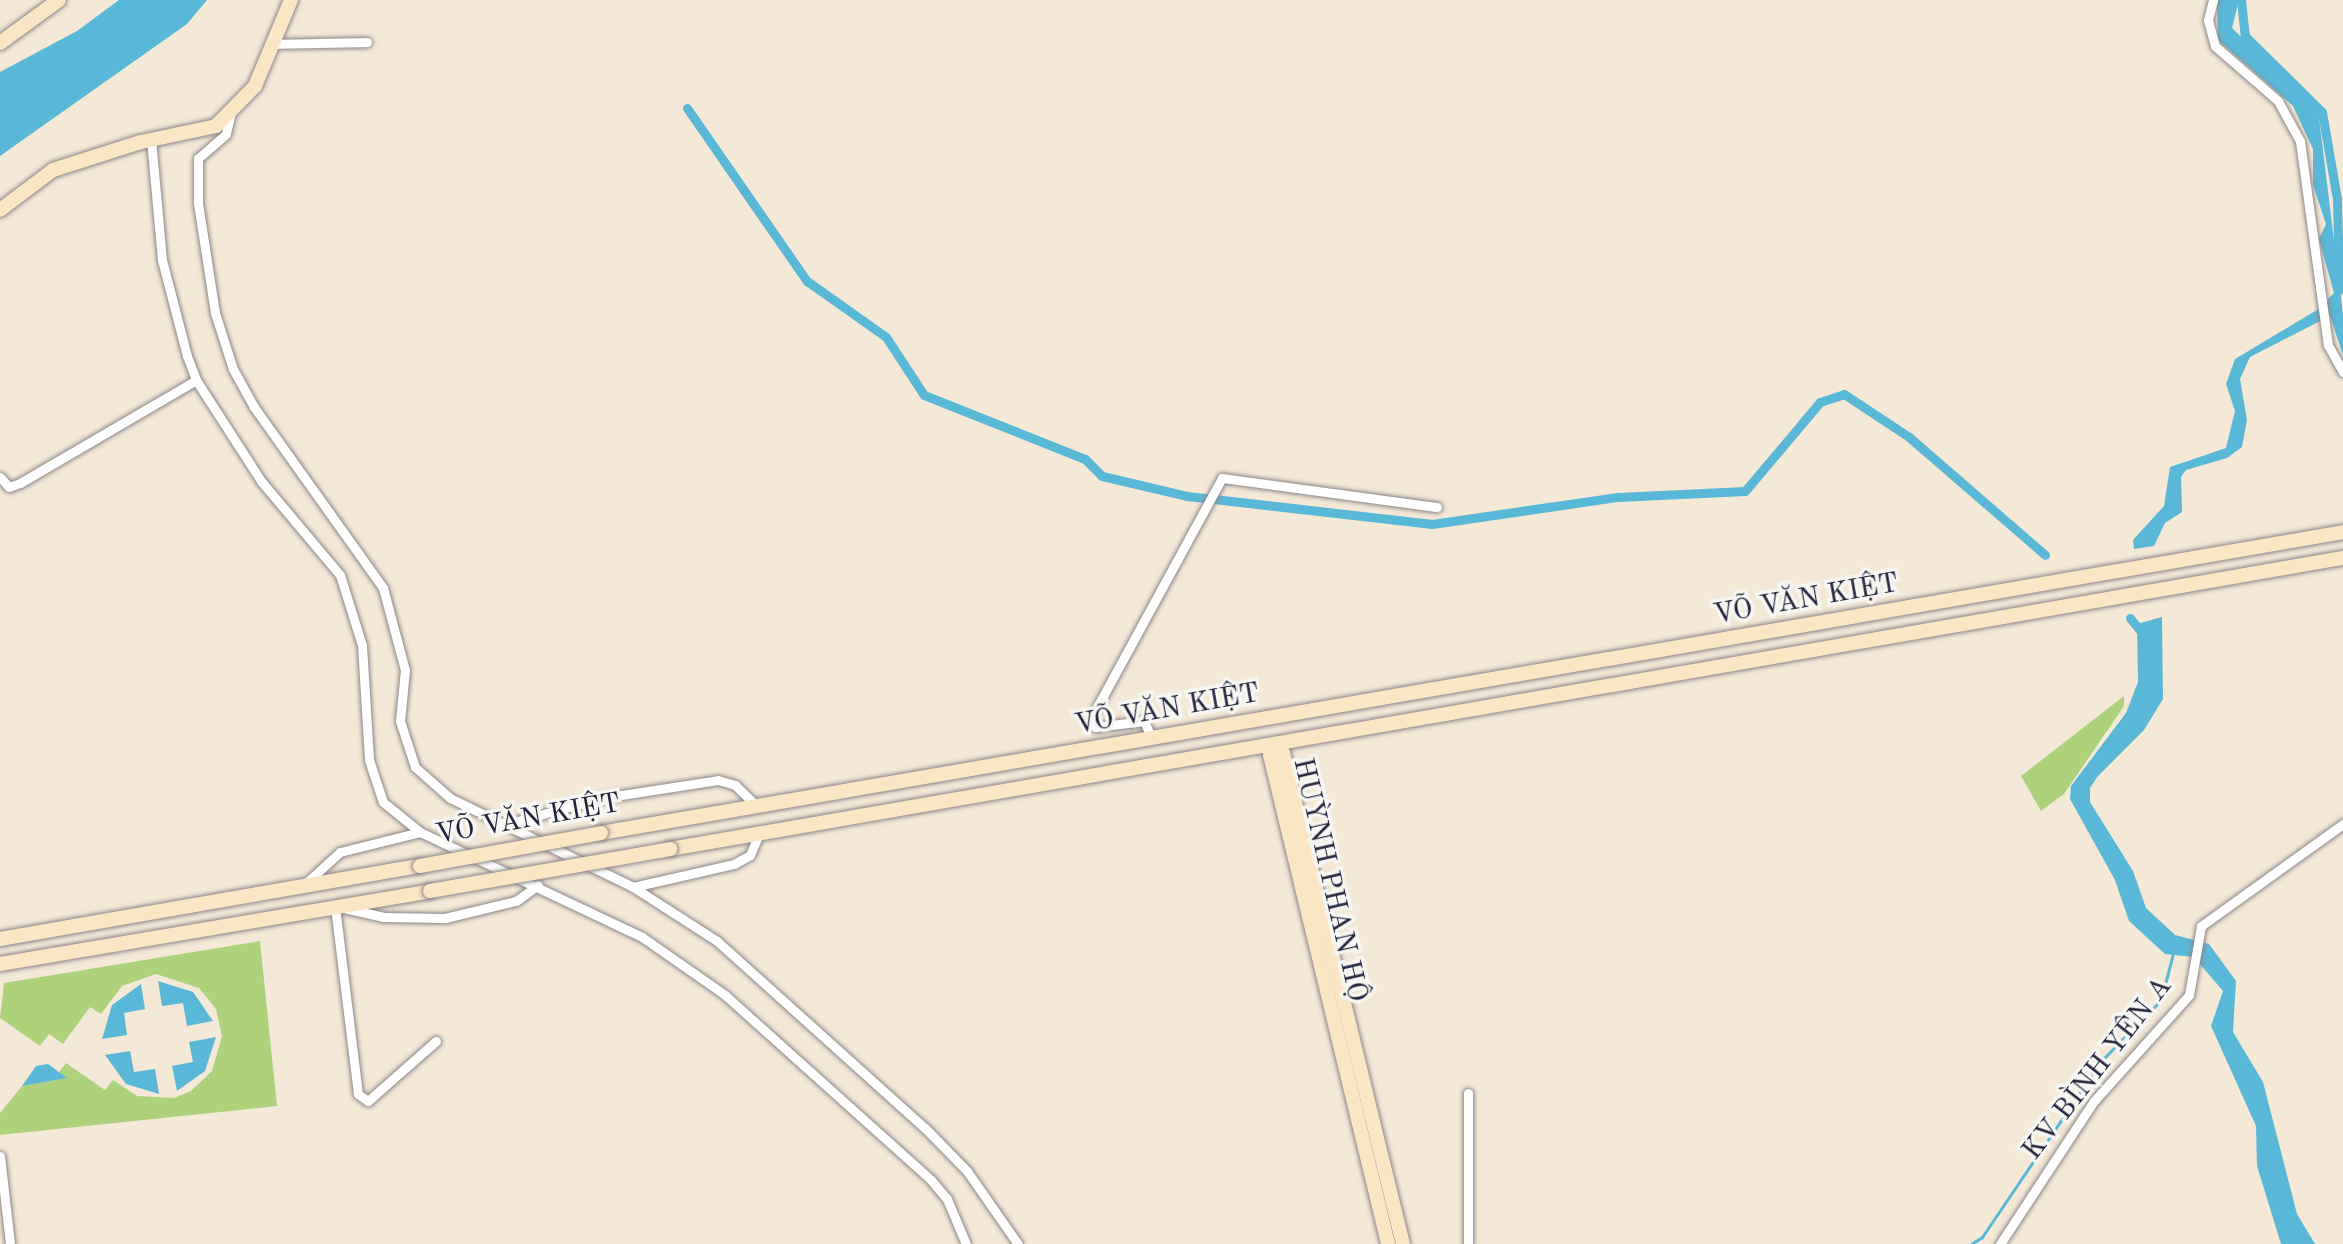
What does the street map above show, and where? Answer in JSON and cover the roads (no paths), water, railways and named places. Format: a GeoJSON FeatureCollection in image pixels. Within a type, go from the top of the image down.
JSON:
{"type":"FeatureCollection","features":[{"type":"Feature","properties":{"kind":"main road"},"geometry":{"type":"LineString","coordinates":[[0,43],[59,0]]}},
{"type":"Feature","properties":{"kind":"main road"},"geometry":{"type":"LineString","coordinates":[[0,210],[53,170],[154,139],[216,126],[230,116],[255,86],[291,0]]}},
{"type":"Feature","properties":{"kind":"main road","name":"VÕ VĂN KIỆT"},"geometry":{"type":"LineString","coordinates":[[0,939],[756,805],[1271,719],[2343,532]]}},
{"type":"Feature","properties":{"kind":"main road","name":"VÕ VĂN KIỆT"},"geometry":{"type":"LineString","coordinates":[[0,964],[1648,683],[1934,628],[2343,558]]}},
{"type":"Feature","properties":{"kind":"main road"},"geometry":{"type":"LineString","coordinates":[[1933,604],[1934,628]]}},
{"type":"Feature","properties":{"kind":"main road"},"geometry":{"type":"LineString","coordinates":[[1271,719],[1275,746]]}},
{"type":"Feature","properties":{"kind":"main road","name":"HUỲNH PHAN HỘ"},"geometry":{"type":"LineString","coordinates":[[1388,1244],[1270,755],[1275,746],[1283,753],[1403,1244]]}},
{"type":"Feature","properties":{"kind":"street"},"geometry":{"type":"LineString","coordinates":[[2213,0],[2208,20],[2215,46],[2278,101],[2300,141],[2325,298],[2325,325],[2331,355],[2343,372]]}},
{"type":"Feature","properties":{"kind":"street"},"geometry":{"type":"LineString","coordinates":[[272,44],[367,42]]}},
{"type":"Feature","properties":{"kind":"street"},"geometry":{"type":"LineString","coordinates":[[230,116],[226,134],[199,156],[198,195],[215,313],[233,369],[264,423],[383,588],[405,670],[400,718],[411,760],[438,790],[633,887],[717,941],[827,1037],[957,1161],[1018,1244]]}},
{"type":"Feature","properties":{"kind":"street"},"geometry":{"type":"LineString","coordinates":[[154,139],[162,260],[196,380],[261,481],[340,575],[362,645],[373,784],[383,802],[420,832],[444,840],[538,885],[668,953],[769,1031],[838,1101],[931,1180],[947,1199],[966,1244]]}},
{"type":"Feature","properties":{"kind":"street"},"geometry":{"type":"LineString","coordinates":[[0,477],[9,487],[20,483],[196,380]]}},
{"type":"Feature","properties":{"kind":"street"},"geometry":{"type":"LineString","coordinates":[[1152,739],[1144,721],[1095,727],[1090,720],[1207,508],[1214,489],[1229,477],[1437,507]]}},
{"type":"Feature","properties":{"kind":"street"},"geometry":{"type":"LineString","coordinates":[[503,825],[613,796],[718,780],[735,785],[756,805]]}},
{"type":"Feature","properties":{"kind":"street","name":"KV BÌNH YÊN A"},"geometry":{"type":"LineString","coordinates":[[2000,1244],[2094,1101],[2189,995],[2198,933],[2210,919],[2343,824]]}},
{"type":"Feature","properties":{"kind":"street"},"geometry":{"type":"LineString","coordinates":[[303,887],[340,852],[420,832]]}},
{"type":"Feature","properties":{"kind":"street"},"geometry":{"type":"LineString","coordinates":[[633,887],[734,864],[750,855],[760,832]]}},
{"type":"Feature","properties":{"kind":"street"},"geometry":{"type":"LineString","coordinates":[[436,1041],[368,1101],[358,1094],[335,906],[384,917],[445,918],[516,901],[538,885]]}},
{"type":"Feature","properties":{"kind":"street"},"geometry":{"type":"LineString","coordinates":[[1468,1093],[1468,1244]]}},
{"type":"Feature","properties":{"kind":"street"},"geometry":{"type":"LineString","coordinates":[[0,1156],[10,1244]]}},
{"type":"Feature","properties":{"kind":"water"},"geometry":{"type":"Polygon","coordinates":[[[119,0],[207,0],[187,24],[0,156],[0,72],[77,31],[119,0]]]}},
{"type":"Feature","properties":{"kind":"water"},"geometry":{"type":"Polygon","coordinates":[[[2217,0],[2239,0],[2232,28],[2301,95],[2317,101],[2343,314],[2343,355],[2330,316],[2250,357],[2240,379],[2247,420],[2242,447],[2227,458],[2186,470],[2181,477],[2182,512],[2165,523],[2154,546],[2134,549],[2133,540],[2164,506],[2170,467],[2226,448],[2235,411],[2226,384],[2235,359],[2317,310],[2334,293],[2319,239],[2326,224],[2313,185],[2313,149],[2293,106],[2218,40],[2217,0]]]}},
{"type":"Feature","properties":{"kind":"water"},"geometry":{"type":"Polygon","coordinates":[[[2162,617],[2163,699],[2144,730],[2098,776],[2090,788],[2090,802],[2133,871],[2146,908],[2175,935],[2209,944],[2236,981],[2233,1032],[2263,1082],[2297,1214],[2315,1244],[2281,1244],[2257,1166],[2256,1126],[2211,1026],[2223,991],[2194,957],[2165,954],[2129,921],[2115,880],[2070,799],[2071,786],[2126,713],[2138,682],[2137,624],[2162,617]]]}},
{"type":"Feature","properties":{"kind":"water"},"geometry":{"type":"Polygon","coordinates":[[[158,981],[193,992],[213,1021],[187,1026],[183,1003],[162,1006],[158,981]]]}},
{"type":"Feature","properties":{"kind":"water"},"geometry":{"type":"Polygon","coordinates":[[[141,984],[145,1009],[124,1013],[127,1035],[102,1039],[112,1005],[141,984]]]}},
{"type":"Feature","properties":{"kind":"water"},"geometry":{"type":"Polygon","coordinates":[[[216,1037],[205,1071],[177,1091],[172,1066],[193,1062],[189,1042],[216,1037]]]}},
{"type":"Feature","properties":{"kind":"water"},"geometry":{"type":"Polygon","coordinates":[[[130,1051],[134,1072],[155,1069],[159,1094],[126,1084],[105,1055],[130,1051]]]}},
{"type":"Feature","properties":{"kind":"water"},"geometry":{"type":"Polygon","coordinates":[[[48,1064],[67,1078],[22,1086],[36,1066],[48,1064]]]}},
{"type":"Feature","properties":{"kind":"waterway"},"geometry":{"type":"LineString","coordinates":[[2241,0],[2245,36],[2322,112],[2337,199],[2339,290]]}},
{"type":"Feature","properties":{"kind":"waterway"},"geometry":{"type":"LineString","coordinates":[[687,108],[807,281],[886,337],[924,395],[1085,459],[1102,476],[1187,496],[1432,524],[1618,497],[1745,491],[1820,402],[1844,394],[1909,437],[2045,555]]}},
{"type":"Feature","properties":{"kind":"waterway"},"geometry":{"type":"LineString","coordinates":[[2130,618],[2143,634]]}},
{"type":"Feature","properties":{"kind":"waterway"},"geometry":{"type":"LineString","coordinates":[[1971,1244],[1982,1237],[2102,1060],[2161,1000],[2173,953]]}}]}
